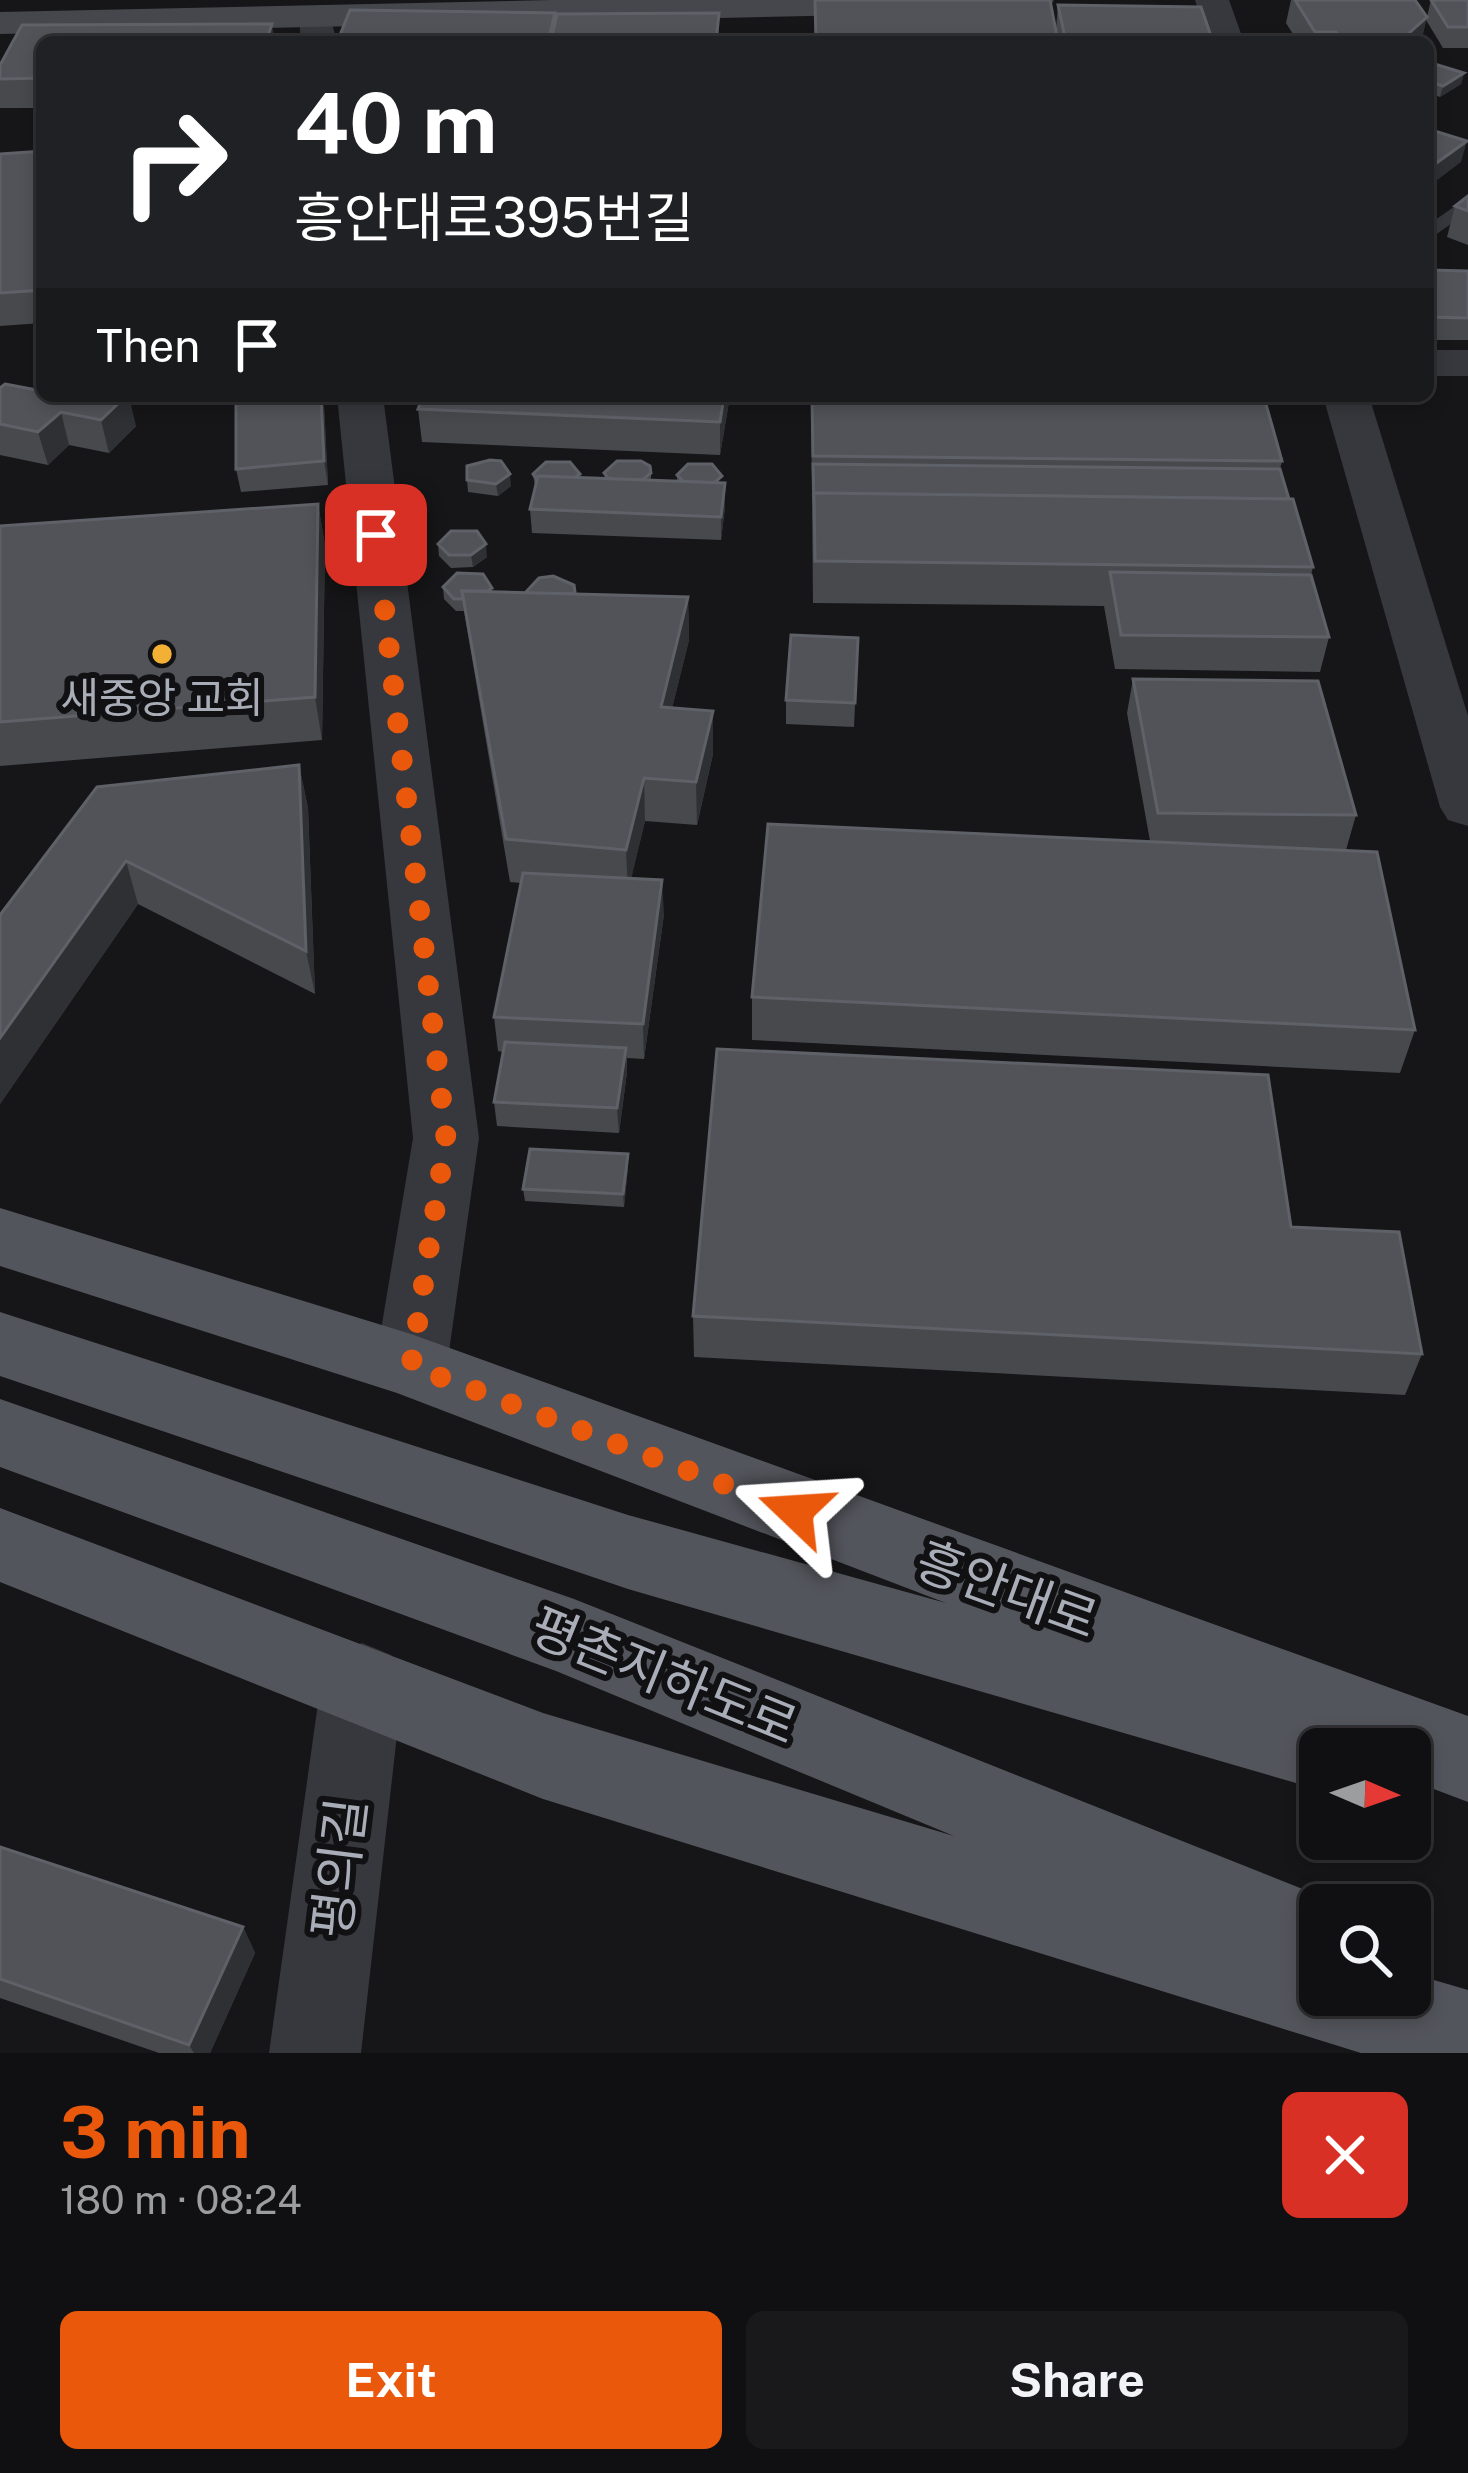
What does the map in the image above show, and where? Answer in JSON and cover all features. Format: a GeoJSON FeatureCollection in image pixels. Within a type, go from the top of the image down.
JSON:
{"type":"FeatureCollection","features":[{"type":"Feature","properties":{"kind":"main road","name":"흥안대로"},"geometry":{"type":"LineString","coordinates":[[0,1238],[411,1366],[1468,1760]]}},
{"type":"Feature","properties":{"kind":"main road"},"geometry":{"type":"LineString","coordinates":[[0,1344],[628,1552],[1299,1742]]}},
{"type":"Feature","properties":{"kind":"main road","name":"평촌지하도로"},"geometry":{"type":"LineString","coordinates":[[0,1433],[574,1638],[1299,1933]]}},
{"type":"Feature","properties":{"kind":"main road"},"geometry":{"type":"LineString","coordinates":[[0,1545],[543,1756],[1299,1987]]}},
{"type":"Feature","properties":{"kind":"main road"},"geometry":{"type":"LineString","coordinates":[[1431,1780],[1468,1790]]}},
{"type":"Feature","properties":{"kind":"main road"},"geometry":{"type":"LineString","coordinates":[[1431,1987],[1468,2002]]}},
{"type":"Feature","properties":{"kind":"main road"},"geometry":{"type":"LineString","coordinates":[[1396,2016],[1468,2038]]}},
{"type":"Feature","properties":{"kind":"street"},"geometry":{"type":"LineString","coordinates":[[0,23],[318,29],[1036,0]]}},
{"type":"Feature","properties":{"kind":"street"},"geometry":{"type":"LineString","coordinates":[[1212,0],[1224,36]]}},
{"type":"Feature","properties":{"kind":"street"},"geometry":{"type":"LineString","coordinates":[[1434,363],[1468,363]]}},
{"type":"Feature","properties":{"kind":"street"},"geometry":{"type":"LineString","coordinates":[[361,402],[446,1138],[411,1366]]}},
{"type":"Feature","properties":{"kind":"street"},"geometry":{"type":"LineString","coordinates":[[1348,402],[1468,807]]}},
{"type":"Feature","properties":{"kind":"street","name":"평의길"},"geometry":{"type":"LineString","coordinates":[[315,2053],[362,1682]]}},
{"type":"Feature","properties":{"kind":"lane"},"geometry":{"type":"LineString","coordinates":[[1434,229],[1468,203]]}},
{"type":"Feature","properties":{"kind":"building"},"geometry":{"type":"Polygon","coordinates":[[[815,0],[1050,0],[1057,36],[816,36],[815,0]]]}},
{"type":"Feature","properties":{"kind":"building"},"geometry":{"type":"Polygon","coordinates":[[[1295,0],[1415,0],[1427,17],[1406,36],[1315,32],[1295,0]]]}},
{"type":"Feature","properties":{"kind":"building"},"geometry":{"type":"Polygon","coordinates":[[[1431,0],[1468,0],[1468,27],[1448,27],[1431,0]]]}},
{"type":"Feature","properties":{"kind":"building"},"geometry":{"type":"Polygon","coordinates":[[[1058,5],[1201,7],[1211,36],[1065,36],[1058,5]]]}},
{"type":"Feature","properties":{"kind":"building"},"geometry":{"type":"Polygon","coordinates":[[[350,10],[555,13],[549,36],[340,36],[350,10]]]}},
{"type":"Feature","properties":{"kind":"building"},"geometry":{"type":"Polygon","coordinates":[[[719,13],[717,36],[552,36],[557,14],[719,13]]]}},
{"type":"Feature","properties":{"kind":"building"},"geometry":{"type":"Polygon","coordinates":[[[272,24],[268,36],[36,36],[36,78],[0,79],[0,65],[22,25],[272,24]]]}},
{"type":"Feature","properties":{"kind":"building"},"geometry":{"type":"Polygon","coordinates":[[[1434,64],[1464,73],[1443,86],[1434,83],[1434,64]]]}},
{"type":"Feature","properties":{"kind":"building"},"geometry":{"type":"Polygon","coordinates":[[[1434,131],[1467,141],[1434,165],[1434,131]]]}},
{"type":"Feature","properties":{"kind":"building"},"geometry":{"type":"Polygon","coordinates":[[[36,151],[36,290],[0,293],[0,154],[36,151]]]}},
{"type":"Feature","properties":{"kind":"building"},"geometry":{"type":"Polygon","coordinates":[[[1468,196],[1468,211],[1455,206],[1468,196]]]}},
{"type":"Feature","properties":{"kind":"building"},"geometry":{"type":"Polygon","coordinates":[[[1434,270],[1468,271],[1468,318],[1434,317],[1434,270]]]}},
{"type":"Feature","properties":{"kind":"building"},"geometry":{"type":"Polygon","coordinates":[[[5,384],[36,390],[36,402],[120,402],[101,420],[61,412],[38,432],[0,424],[0,388],[5,384]]]}},
{"type":"Feature","properties":{"kind":"building"},"geometry":{"type":"Polygon","coordinates":[[[236,402],[321,402],[324,461],[236,469],[236,402]]]}},
{"type":"Feature","properties":{"kind":"building"},"geometry":{"type":"Polygon","coordinates":[[[421,402],[723,402],[720,422],[418,409],[421,402]]]}},
{"type":"Feature","properties":{"kind":"building"},"geometry":{"type":"Polygon","coordinates":[[[812,402],[1265,402],[1282,461],[813,456],[812,402]]]}},
{"type":"Feature","properties":{"kind":"building"},"geometry":{"type":"Polygon","coordinates":[[[501,461],[510,474],[496,484],[467,480],[467,466],[501,461]]]}},
{"type":"Feature","properties":{"kind":"building"},"geometry":{"type":"Polygon","coordinates":[[[617,461],[641,461],[650,466],[651,473],[642,480],[609,479],[604,473],[617,461]]]}},
{"type":"Feature","properties":{"kind":"building"},"geometry":{"type":"Polygon","coordinates":[[[546,462],[570,462],[580,474],[573,478],[538,476],[537,480],[533,474],[546,462]]]}},
{"type":"Feature","properties":{"kind":"building"},"geometry":{"type":"Polygon","coordinates":[[[688,464],[712,464],[722,476],[714,483],[684,482],[677,475],[688,464]]]}},
{"type":"Feature","properties":{"kind":"building"},"geometry":{"type":"Polygon","coordinates":[[[813,464],[1280,469],[1289,499],[814,493],[814,501],[813,464]]]}},
{"type":"Feature","properties":{"kind":"building"},"geometry":{"type":"Polygon","coordinates":[[[538,476],[725,483],[721,517],[530,509],[538,476]]]}},
{"type":"Feature","properties":{"kind":"building"},"geometry":{"type":"Polygon","coordinates":[[[814,493],[1293,499],[1313,567],[815,561],[814,493]]]}},
{"type":"Feature","properties":{"kind":"building","name":"새중앙 교회"},"geometry":{"type":"Polygon","coordinates":[[[318,504],[315,697],[0,722],[0,526],[318,504]]]}},
{"type":"Feature","properties":{"kind":"building"},"geometry":{"type":"Polygon","coordinates":[[[451,531],[477,531],[486,544],[471,555],[449,555],[438,544],[451,531]]]}},
{"type":"Feature","properties":{"kind":"building"},"geometry":{"type":"Polygon","coordinates":[[[1110,572],[1311,575],[1329,637],[1121,635],[1110,572]]]}},
{"type":"Feature","properties":{"kind":"building"},"geometry":{"type":"Polygon","coordinates":[[[457,573],[483,574],[492,588],[462,591],[463,599],[454,599],[443,587],[457,573]]]}},
{"type":"Feature","properties":{"kind":"building"},"geometry":{"type":"Polygon","coordinates":[[[553,576],[574,585],[575,592],[525,593],[539,578],[553,576]]]}},
{"type":"Feature","properties":{"kind":"building"},"geometry":{"type":"Polygon","coordinates":[[[462,591],[688,597],[661,707],[713,711],[696,782],[644,778],[626,850],[506,839],[462,591]]]}},
{"type":"Feature","properties":{"kind":"building"},"geometry":{"type":"Polygon","coordinates":[[[791,635],[858,638],[855,703],[786,700],[791,635]]]}},
{"type":"Feature","properties":{"kind":"building"},"geometry":{"type":"Polygon","coordinates":[[[1133,679],[1318,681],[1356,815],[1158,813],[1133,679]]]}},
{"type":"Feature","properties":{"kind":"building"},"geometry":{"type":"Polygon","coordinates":[[[299,765],[306,951],[126,861],[0,1038],[0,915],[97,787],[299,765]]]}},
{"type":"Feature","properties":{"kind":"building"},"geometry":{"type":"Polygon","coordinates":[[[768,824],[1377,852],[1415,1030],[752,997],[768,824]]]}},
{"type":"Feature","properties":{"kind":"building"},"geometry":{"type":"Polygon","coordinates":[[[523,873],[662,880],[643,1024],[494,1017],[523,873]]]}},
{"type":"Feature","properties":{"kind":"building"},"geometry":{"type":"Polygon","coordinates":[[[505,1042],[626,1048],[617,1108],[494,1102],[505,1042]]]}},
{"type":"Feature","properties":{"kind":"building"},"geometry":{"type":"Polygon","coordinates":[[[717,1049],[1268,1075],[1291,1227],[1399,1232],[1422,1354],[693,1316],[717,1049]]]}},
{"type":"Feature","properties":{"kind":"building"},"geometry":{"type":"Polygon","coordinates":[[[530,1149],[628,1154],[623,1194],[523,1189],[530,1149]]]}},
{"type":"Feature","properties":{"kind":"building"},"geometry":{"type":"Polygon","coordinates":[[[0,1847],[243,1927],[189,2045],[0,1979],[0,1847]]]}},
{"type":"Feature","properties":{"kind":"place","name":"새중앙 교회"},"geometry":{"type":"Point","coordinates":[162,654]}},
{"type":"Feature","properties":{"kind":"route"},"geometry":{"type":"LineString","coordinates":[[376,535],[446,1138],[411,1366],[795,1511]]}}]}
